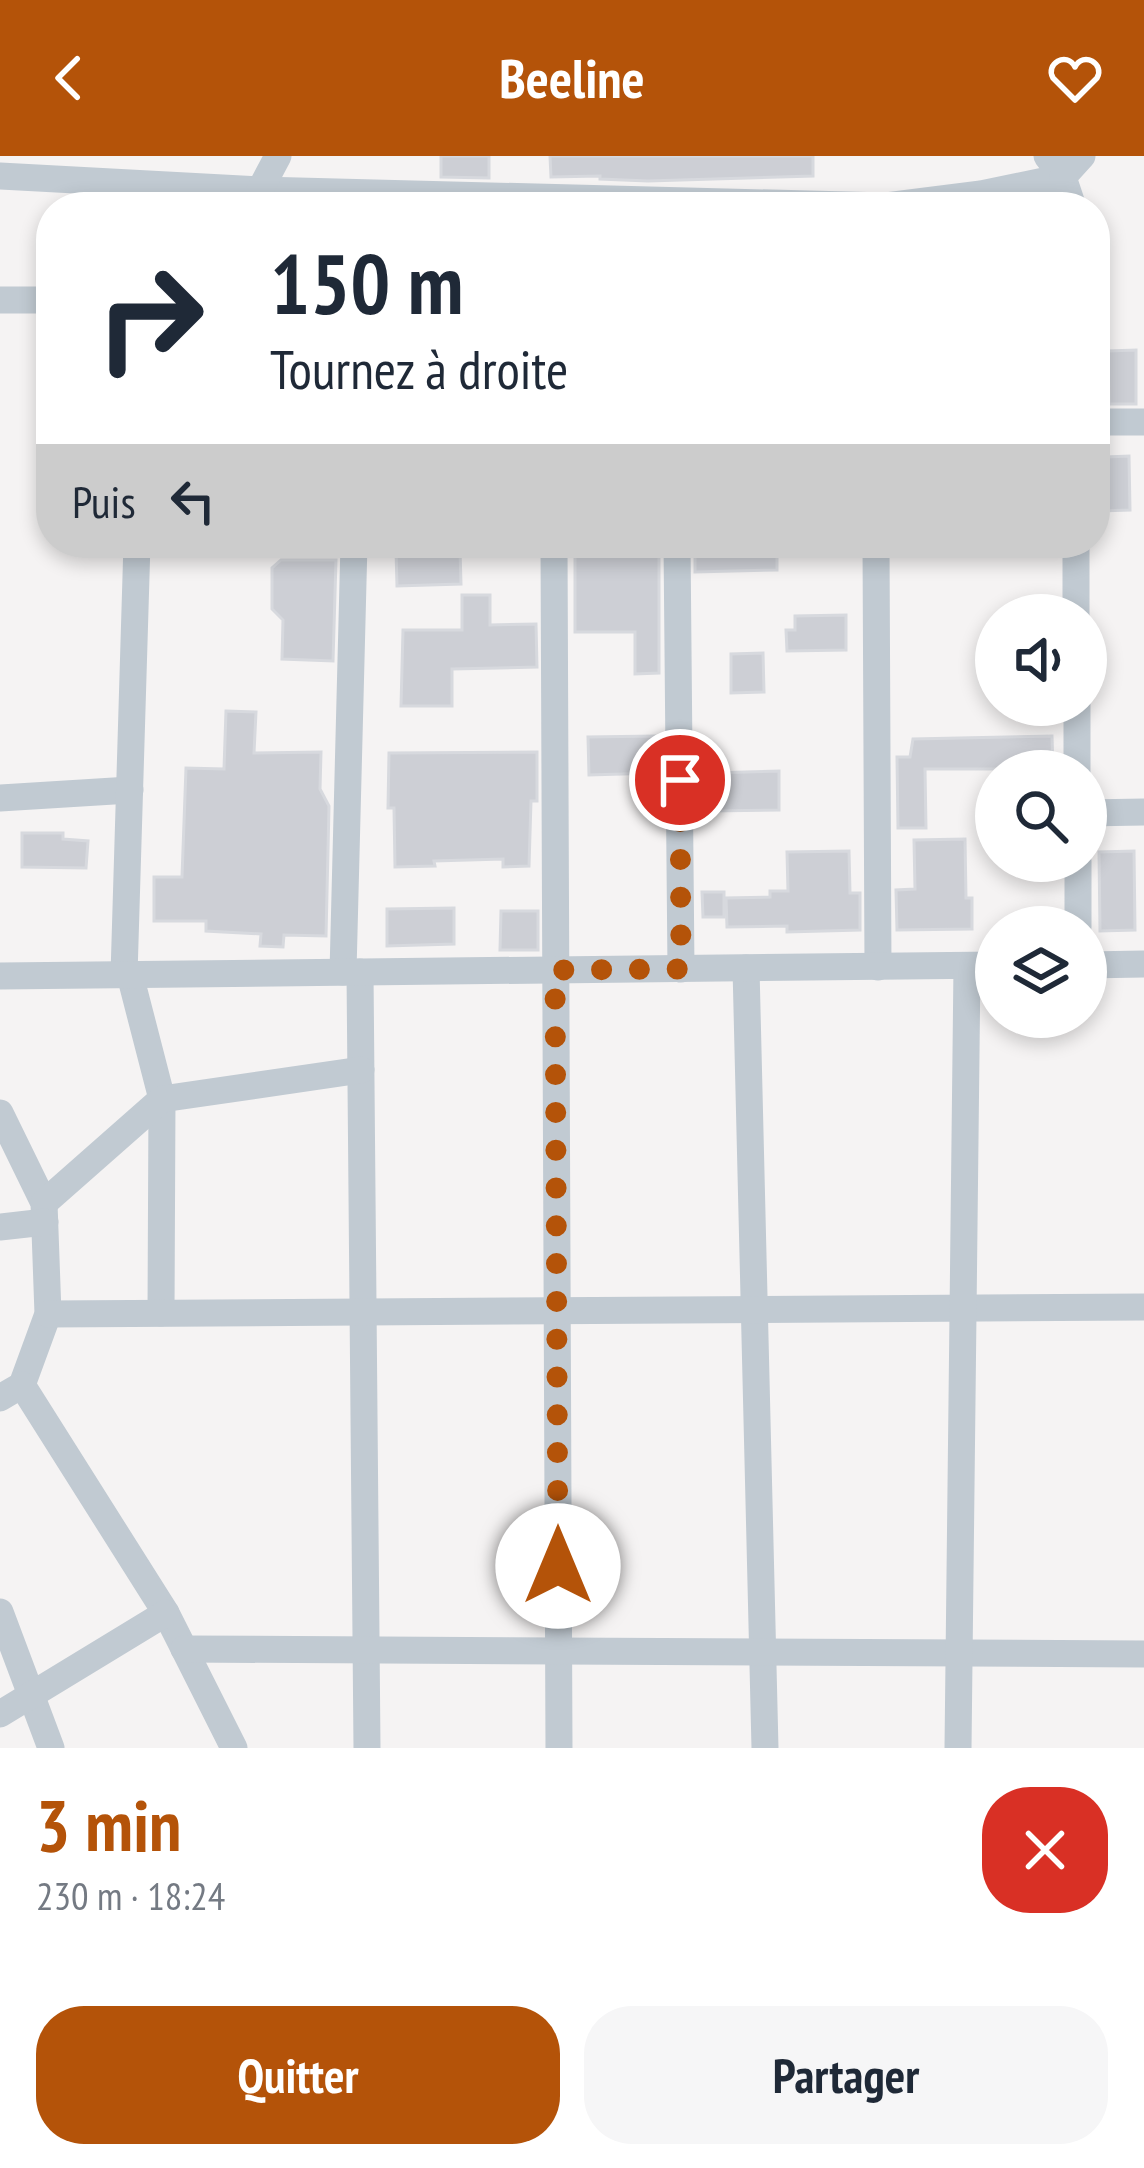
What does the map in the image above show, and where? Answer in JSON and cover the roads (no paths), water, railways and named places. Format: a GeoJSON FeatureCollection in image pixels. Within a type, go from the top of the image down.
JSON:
{"type":"FeatureCollection","features":[{"type":"Feature","properties":{"kind":"street"},"geometry":{"type":"LineString","coordinates":[[260,190],[278,156]]}},
{"type":"Feature","properties":{"kind":"street"},"geometry":{"type":"LineString","coordinates":[[986,192],[1064,163]]}},
{"type":"Feature","properties":{"kind":"street"},"geometry":{"type":"LineString","coordinates":[[0,176],[121,192]]}},
{"type":"Feature","properties":{"kind":"street"},"geometry":{"type":"LineString","coordinates":[[224,192],[338,192]]}},
{"type":"Feature","properties":{"kind":"street"},"geometry":{"type":"LineString","coordinates":[[0,300],[36,300]]}},
{"type":"Feature","properties":{"kind":"street"},"geometry":{"type":"LineString","coordinates":[[1110,422],[1144,422]]}},
{"type":"Feature","properties":{"kind":"street"},"geometry":{"type":"LineString","coordinates":[[137,558],[127,975],[162,1099],[161,1313]]}},
{"type":"Feature","properties":{"kind":"street"},"geometry":{"type":"LineString","coordinates":[[354,558],[351,972],[361,1070],[368,1748]]}},
{"type":"Feature","properties":{"kind":"street"},"geometry":{"type":"LineString","coordinates":[[554,558],[559,1748]]}},
{"type":"Feature","properties":{"kind":"street"},"geometry":{"type":"LineString","coordinates":[[677,558],[681,969]]}},
{"type":"Feature","properties":{"kind":"street"},"geometry":{"type":"LineString","coordinates":[[876,558],[878,967]]}},
{"type":"Feature","properties":{"kind":"street"},"geometry":{"type":"LineString","coordinates":[[1076,558],[1076,594]]}},
{"type":"Feature","properties":{"kind":"street"},"geometry":{"type":"LineString","coordinates":[[0,798],[130,790]]}},
{"type":"Feature","properties":{"kind":"street"},"geometry":{"type":"LineString","coordinates":[[1107,813],[1144,812]]}},
{"type":"Feature","properties":{"kind":"street"},"geometry":{"type":"LineString","coordinates":[[1107,965],[1144,964]]}},
{"type":"Feature","properties":{"kind":"street"},"geometry":{"type":"LineString","coordinates":[[958,1748],[967,966]]}},
{"type":"Feature","properties":{"kind":"street"},"geometry":{"type":"LineString","coordinates":[[0,976],[975,966]]}},
{"type":"Feature","properties":{"kind":"street"},"geometry":{"type":"LineString","coordinates":[[746,968],[765,1748]]}},
{"type":"Feature","properties":{"kind":"street"},"geometry":{"type":"LineString","coordinates":[[0,1227],[44,1212],[162,1099],[361,1070]]}},
{"type":"Feature","properties":{"kind":"street"},"geometry":{"type":"LineString","coordinates":[[0,1113],[44,1212],[48,1314],[11,1392],[166,1613],[234,1748]]}},
{"type":"Feature","properties":{"kind":"street"},"geometry":{"type":"LineString","coordinates":[[48,1314],[1144,1307]]}},
{"type":"Feature","properties":{"kind":"street"},"geometry":{"type":"LineString","coordinates":[[0,1612],[51,1748]]}},
{"type":"Feature","properties":{"kind":"street"},"geometry":{"type":"LineString","coordinates":[[0,1714],[166,1613]]}},
{"type":"Feature","properties":{"kind":"street"},"geometry":{"type":"LineString","coordinates":[[184,1649],[1144,1654]]}}]}
